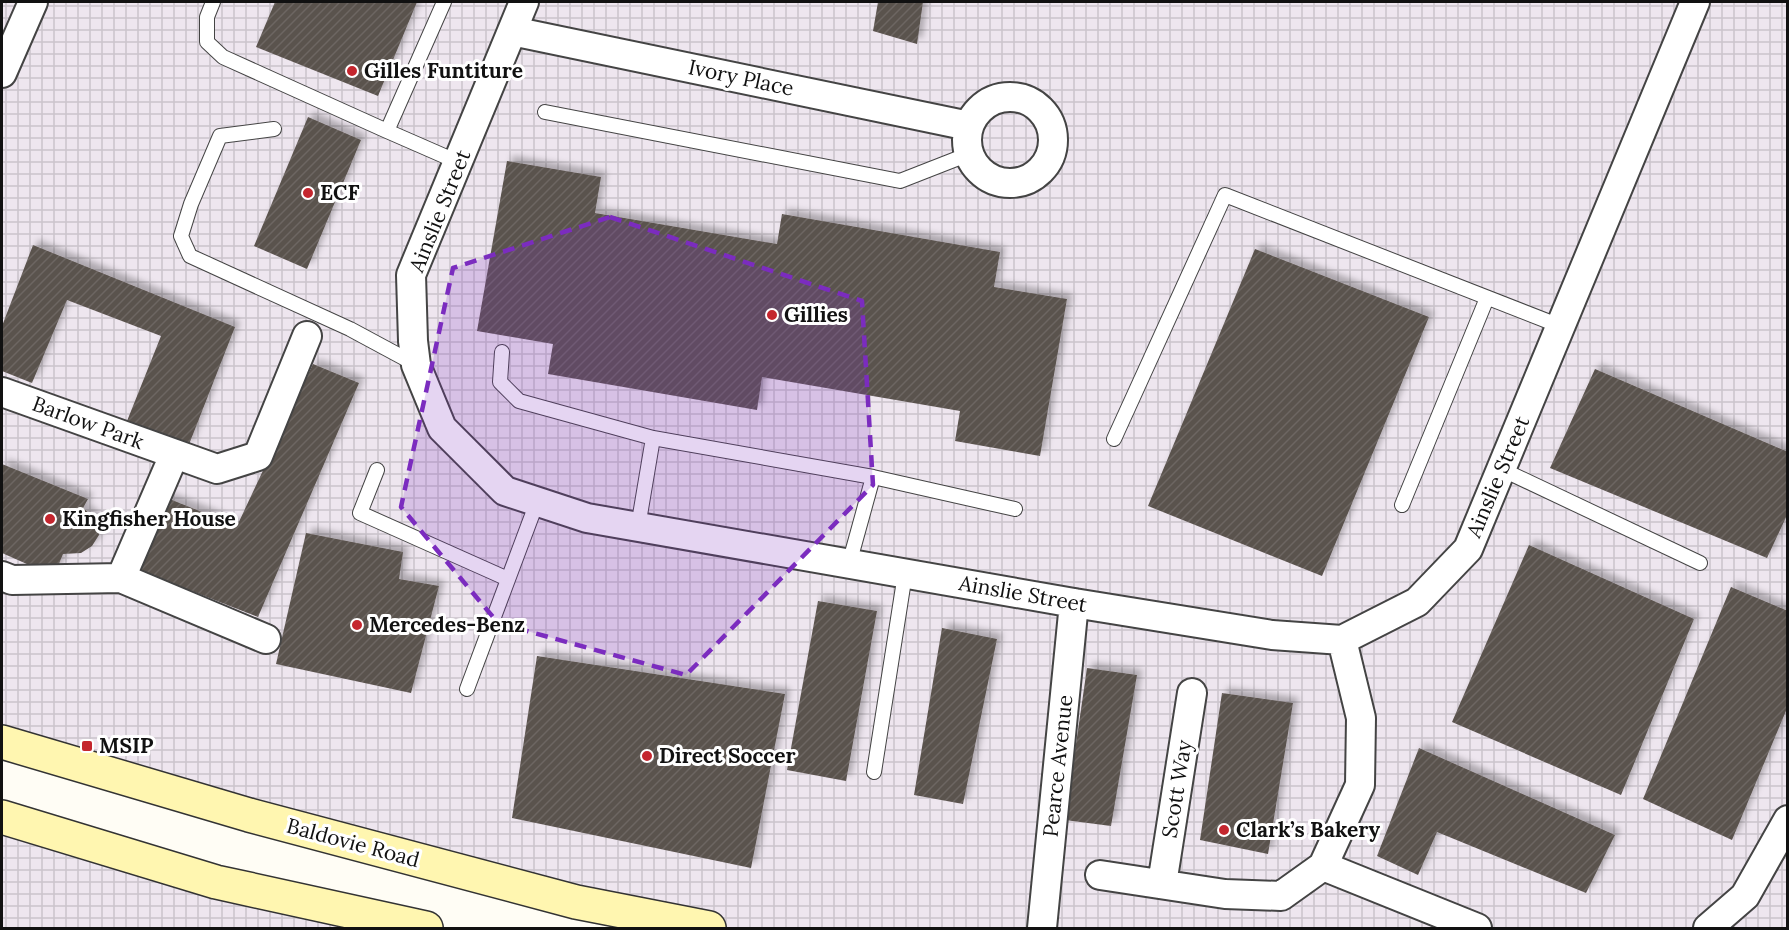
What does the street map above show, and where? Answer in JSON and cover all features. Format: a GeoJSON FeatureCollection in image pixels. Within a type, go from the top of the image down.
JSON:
{"type":"FeatureCollection","features":[{"type":"Feature","properties":{"kind":"main road","name":"Baldovie Road"},"geometry":{"type":"LineString","coordinates":[[2,742],[249,815],[576,903],[708,928]]}},
{"type":"Feature","properties":{"kind":"main road"},"geometry":{"type":"LineString","coordinates":[[2,817],[216,882],[426,928]]}},
{"type":"Feature","properties":{"kind":"street"},"geometry":{"type":"LineString","coordinates":[[2,73],[33,2]]}},
{"type":"Feature","properties":{"kind":"street","name":"Ainslie Street"},"geometry":{"type":"LineString","coordinates":[[524,2],[411,275],[416,365],[442,428],[505,491],[587,518],[1272,635],[1342,640],[1418,602],[1468,549],[1695,2]]}},
{"type":"Feature","properties":{"kind":"street","name":"Ivory Place"},"geometry":{"type":"LineString","coordinates":[[512,31],[969,126]]}},
{"type":"Feature","properties":{"kind":"street"},"geometry":{"type":"LineString","coordinates":[[998,98],[1019,98],[1040,109],[1049,121],[1053,135],[1052,150],[1044,166],[1026,180],[1011,184],[987,177],[976,167],[969,154],[967,139],[969,126],[985,105],[998,98]]}},
{"type":"Feature","properties":{"kind":"street","name":"Barlow Park"},"geometry":{"type":"LineString","coordinates":[[2,392],[217,469],[258,456],[307,336]]}},
{"type":"Feature","properties":{"kind":"street"},"geometry":{"type":"LineString","coordinates":[[121,579],[174,455]]}},
{"type":"Feature","properties":{"kind":"street"},"geometry":{"type":"LineString","coordinates":[[2,576],[12,580],[121,579],[266,639]]}},
{"type":"Feature","properties":{"kind":"street","name":"Pearce Avenue"},"geometry":{"type":"LineString","coordinates":[[1042,928],[1074,603]]}},
{"type":"Feature","properties":{"kind":"street"},"geometry":{"type":"LineString","coordinates":[[1100,875],[1225,894],[1281,896],[1323,866],[1360,785],[1361,718],[1342,640]]}},
{"type":"Feature","properties":{"kind":"street","name":"Scott Way"},"geometry":{"type":"LineString","coordinates":[[1162,884],[1192,693]]}},
{"type":"Feature","properties":{"kind":"street"},"geometry":{"type":"LineString","coordinates":[[1708,928],[1745,896],[1788,820]]}},
{"type":"Feature","properties":{"kind":"street"},"geometry":{"type":"LineString","coordinates":[[1323,866],[1477,928]]}},
{"type":"Feature","properties":{"kind":"lane"},"geometry":{"type":"LineString","coordinates":[[213,2],[207,17],[207,42],[223,57],[458,162]]}},
{"type":"Feature","properties":{"kind":"lane"},"geometry":{"type":"LineString","coordinates":[[387,131],[444,2]]}},
{"type":"Feature","properties":{"kind":"lane"},"geometry":{"type":"LineString","coordinates":[[545,112],[900,181],[969,154]]}},
{"type":"Feature","properties":{"kind":"lane"},"geometry":{"type":"LineString","coordinates":[[274,129],[220,136],[191,204],[181,236],[190,256],[350,329],[416,365]]}},
{"type":"Feature","properties":{"kind":"lane"},"geometry":{"type":"LineString","coordinates":[[1114,439],[1225,195],[1560,326]]}},
{"type":"Feature","properties":{"kind":"lane"},"geometry":{"type":"LineString","coordinates":[[1402,505],[1487,298]]}},
{"type":"Feature","properties":{"kind":"lane"},"geometry":{"type":"LineString","coordinates":[[502,352],[500,382],[519,400],[653,438],[873,477],[1015,509]]}},
{"type":"Feature","properties":{"kind":"lane"},"geometry":{"type":"LineString","coordinates":[[638,527],[653,438]]}},
{"type":"Feature","properties":{"kind":"lane"},"geometry":{"type":"LineString","coordinates":[[1501,469],[1700,563]]}},
{"type":"Feature","properties":{"kind":"lane"},"geometry":{"type":"LineString","coordinates":[[377,470],[360,513],[508,579]]}},
{"type":"Feature","properties":{"kind":"lane"},"geometry":{"type":"LineString","coordinates":[[849,564],[873,477]]}},
{"type":"Feature","properties":{"kind":"lane"},"geometry":{"type":"LineString","coordinates":[[467,689],[537,502]]}},
{"type":"Feature","properties":{"kind":"lane"},"geometry":{"type":"LineString","coordinates":[[874,772],[905,574]]}},
{"type":"Feature","properties":{"kind":"highlighted area"},"geometry":{"type":"Polygon","coordinates":[[[610,217],[862,301],[873,485],[686,675],[498,623],[401,507],[453,268],[610,217]]]}},
{"type":"Feature","properties":{"kind":"shaded area"},"geometry":{"type":"Polygon","coordinates":[[[2,2],[1787,2],[1787,928],[709,928],[2,742],[2,2]]]}},
{"type":"Feature","properties":{"kind":"shaded area"},"geometry":{"type":"Polygon","coordinates":[[[2,817],[426,928],[2,928],[2,817]]]}},
{"type":"Feature","properties":{"kind":"building","name":"Gilles Funtiture"},"geometry":{"type":"Polygon","coordinates":[[[275,2],[417,2],[378,96],[256,47],[275,2]]]}},
{"type":"Feature","properties":{"kind":"building"},"geometry":{"type":"Polygon","coordinates":[[[878,2],[923,2],[917,44],[873,31],[878,2]]]}},
{"type":"Feature","properties":{"kind":"building","name":"ECF"},"geometry":{"type":"Polygon","coordinates":[[[308,117],[361,140],[307,269],[254,246],[308,117]]]}},
{"type":"Feature","properties":{"kind":"building","name":"Gillies"},"geometry":{"type":"Polygon","coordinates":[[[507,161],[601,177],[595,213],[777,244],[782,214],[1000,252],[994,287],[1067,299],[1040,456],[955,441],[960,411],[762,377],[757,410],[548,374],[553,344],[477,331],[507,161]]]}},
{"type":"Feature","properties":{"kind":"building"},"geometry":{"type":"Polygon","coordinates":[[[33,245],[235,327],[188,447],[127,421],[161,336],[67,300],[32,383],[2,371],[2,326],[33,245]]]}},
{"type":"Feature","properties":{"kind":"building"},"geometry":{"type":"Polygon","coordinates":[[[1255,249],[1429,317],[1322,576],[1148,506],[1255,249]]]}},
{"type":"Feature","properties":{"kind":"building"},"geometry":{"type":"Polygon","coordinates":[[[313,364],[359,383],[258,617],[133,568],[167,498],[237,526],[313,364]]]}},
{"type":"Feature","properties":{"kind":"building"},"geometry":{"type":"Polygon","coordinates":[[[1595,369],[1788,452],[1788,513],[1767,558],[1550,468],[1595,369]]]}},
{"type":"Feature","properties":{"kind":"building","name":"Kingfisher House"},"geometry":{"type":"Polygon","coordinates":[[[2,464],[88,499],[83,508],[99,522],[99,535],[92,546],[81,553],[63,554],[54,576],[2,553],[2,464]]]}},
{"type":"Feature","properties":{"kind":"building","name":"Mercedes-Benz"},"geometry":{"type":"Polygon","coordinates":[[[306,533],[403,552],[399,579],[439,586],[411,693],[276,664],[306,533]]]}},
{"type":"Feature","properties":{"kind":"building"},"geometry":{"type":"Polygon","coordinates":[[[1529,545],[1694,619],[1621,795],[1452,722],[1529,545]]]}},
{"type":"Feature","properties":{"kind":"building"},"geometry":{"type":"Polygon","coordinates":[[[1731,587],[1788,611],[1788,706],[1732,840],[1643,799],[1731,587]]]}},
{"type":"Feature","properties":{"kind":"building"},"geometry":{"type":"Polygon","coordinates":[[[818,601],[877,611],[846,781],[787,770],[818,601]]]}},
{"type":"Feature","properties":{"kind":"building"},"geometry":{"type":"Polygon","coordinates":[[[942,628],[997,639],[963,804],[914,795],[942,628]]]}},
{"type":"Feature","properties":{"kind":"building","name":"Direct Soccer"},"geometry":{"type":"Polygon","coordinates":[[[537,656],[785,694],[751,868],[512,818],[537,656]]]}},
{"type":"Feature","properties":{"kind":"building"},"geometry":{"type":"Polygon","coordinates":[[[1087,668],[1137,675],[1111,826],[1065,820],[1087,668]]]}},
{"type":"Feature","properties":{"kind":"building"},"geometry":{"type":"Polygon","coordinates":[[[1222,693],[1293,703],[1268,854],[1200,840],[1222,693]]]}},
{"type":"Feature","properties":{"kind":"building"},"geometry":{"type":"Polygon","coordinates":[[[1419,748],[1615,835],[1586,893],[1437,832],[1418,875],[1377,856],[1419,748]]]}},
{"type":"Feature","properties":{"kind":"place","name":"Gilles Funtiture"},"geometry":{"type":"Point","coordinates":[352,71]}},
{"type":"Feature","properties":{"kind":"place","name":"ECF"},"geometry":{"type":"Point","coordinates":[308,193]}},
{"type":"Feature","properties":{"kind":"place","name":"Gillies"},"geometry":{"type":"Point","coordinates":[772,315]}},
{"type":"Feature","properties":{"kind":"place","name":"Kingfisher House"},"geometry":{"type":"Point","coordinates":[50,519]}},
{"type":"Feature","properties":{"kind":"place","name":"Mercedes-Benz"},"geometry":{"type":"Point","coordinates":[357,625]}},
{"type":"Feature","properties":{"kind":"place","name":"MSIP"},"geometry":{"type":"Point","coordinates":[87,746]}},
{"type":"Feature","properties":{"kind":"place","name":"Direct Soccer"},"geometry":{"type":"Point","coordinates":[647,756]}},
{"type":"Feature","properties":{"kind":"place","name":"Clark’s Bakery"},"geometry":{"type":"Point","coordinates":[1224,830]}}]}
